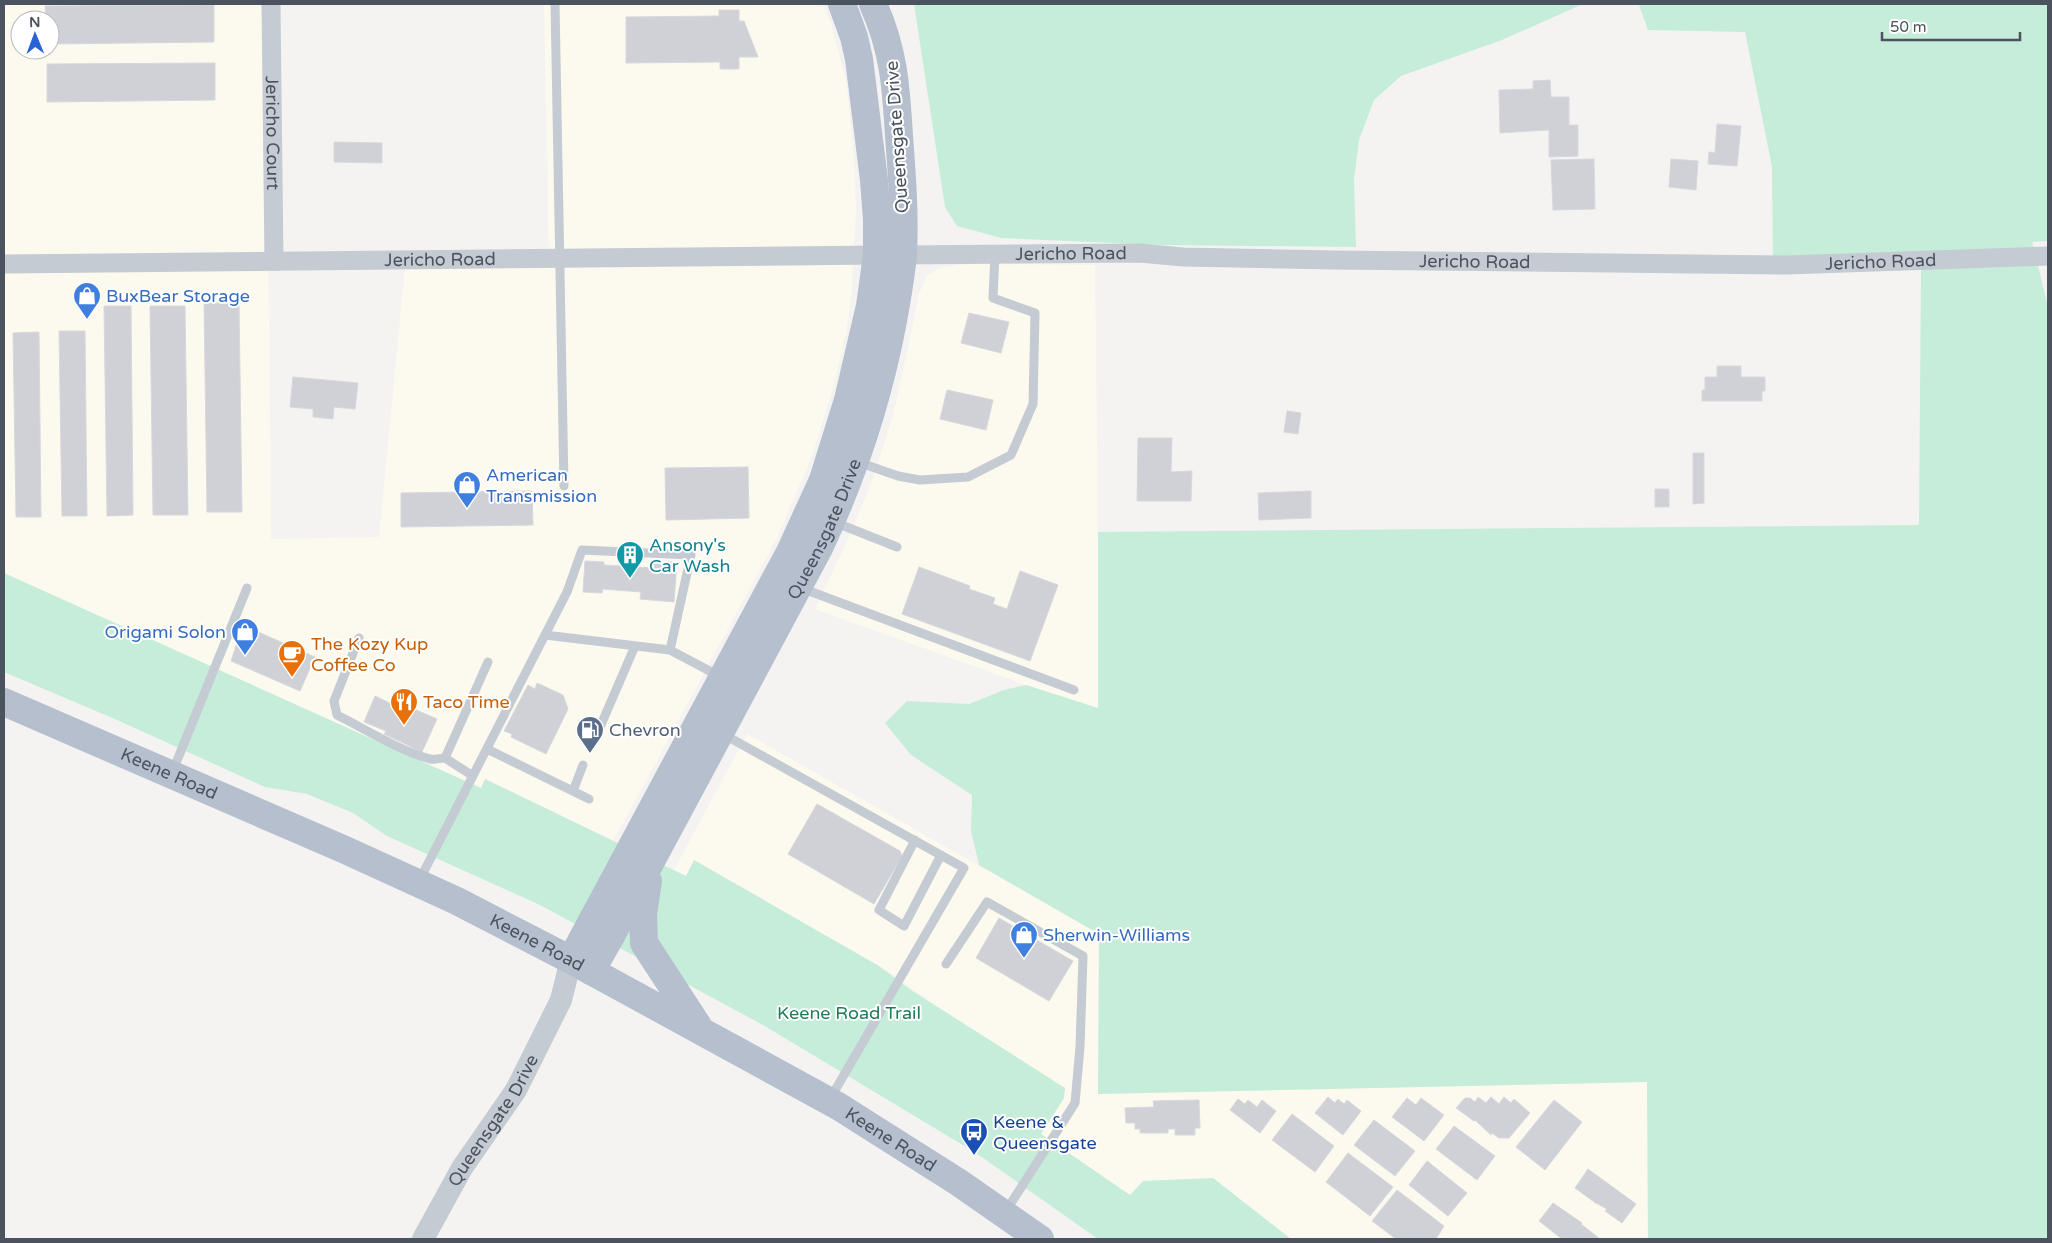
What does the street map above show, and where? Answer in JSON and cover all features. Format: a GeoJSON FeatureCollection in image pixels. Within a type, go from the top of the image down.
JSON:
{"type":"FeatureCollection","features":[{"type":"Feature","properties":{"kind":"main road","name":"Queensgate Drive"},"geometry":{"type":"LineString","coordinates":[[581,965],[724,678],[790,552],[823,480],[840,431],[857,367],[870,306],[890,255],[895,253],[890,246],[874,180],[859,59],[854,37],[842,4]]}},
{"type":"Feature","properties":{"kind":"main road","name":"Queensgate Drive"},"geometry":{"type":"LineString","coordinates":[[581,965],[651,862],[832,521],[855,461],[880,384],[886,357],[890,255],[902,165],[893,66],[887,39],[873,4]]}},
{"type":"Feature","properties":{"kind":"main road","name":"Keene Road"},"geometry":{"type":"LineString","coordinates":[[4,702],[343,848],[418,883],[581,965],[829,1101],[942,1172],[1040,1239]]}},
{"type":"Feature","properties":{"kind":"main road"},"geometry":{"type":"LineString","coordinates":[[651,862],[642,914],[644,943],[700,1030]]}},
{"type":"Feature","properties":{"kind":"street","name":"Jericho Court"},"geometry":{"type":"LineString","coordinates":[[271,4],[274,261]]}},
{"type":"Feature","properties":{"kind":"street","name":"Jericho Road"},"geometry":{"type":"LineString","coordinates":[[4,264],[1140,253],[1183,257],[1334,260],[1786,265],[2048,256]]}},
{"type":"Feature","properties":{"kind":"street","name":"Queensgate Drive"},"geometry":{"type":"LineString","coordinates":[[423,1239],[462,1168],[516,1090],[561,1000],[581,965]]}},
{"type":"Feature","properties":{"kind":"lane"},"geometry":{"type":"LineString","coordinates":[[555,4],[564,486]]}},
{"type":"Feature","properties":{"kind":"lane"},"geometry":{"type":"LineString","coordinates":[[855,461],[898,476],[920,480],[968,477],[1011,454],[1033,404],[1035,313],[994,298],[995,254]]}},
{"type":"Feature","properties":{"kind":"lane"},"geometry":{"type":"LineString","coordinates":[[832,521],[897,547]]}},
{"type":"Feature","properties":{"kind":"lane"},"geometry":{"type":"LineString","coordinates":[[418,883],[567,592],[582,550],[691,555],[670,650]]}},
{"type":"Feature","properties":{"kind":"lane"},"geometry":{"type":"LineString","coordinates":[[798,587],[1074,690]]}},
{"type":"Feature","properties":{"kind":"lane"},"geometry":{"type":"LineString","coordinates":[[171,774],[248,588]]}},
{"type":"Feature","properties":{"kind":"lane"},"geometry":{"type":"LineString","coordinates":[[545,635],[670,650],[724,678]]}},
{"type":"Feature","properties":{"kind":"lane"},"geometry":{"type":"LineString","coordinates":[[359,638],[334,701],[337,715],[391,743],[432,760],[445,758],[473,776]]}},
{"type":"Feature","properties":{"kind":"lane"},"geometry":{"type":"LineString","coordinates":[[594,741],[635,646]]}},
{"type":"Feature","properties":{"kind":"lane"},"geometry":{"type":"LineString","coordinates":[[445,758],[488,662]]}},
{"type":"Feature","properties":{"kind":"lane"},"geometry":{"type":"LineString","coordinates":[[720,733],[964,868],[829,1101]]}},
{"type":"Feature","properties":{"kind":"lane"},"geometry":{"type":"LineString","coordinates":[[487,749],[589,799]]}},
{"type":"Feature","properties":{"kind":"lane"},"geometry":{"type":"LineString","coordinates":[[573,791],[583,765]]}},
{"type":"Feature","properties":{"kind":"lane"},"geometry":{"type":"LineString","coordinates":[[914,840],[879,910],[904,926],[941,855]]}},
{"type":"Feature","properties":{"kind":"lane"},"geometry":{"type":"LineString","coordinates":[[946,964],[987,902],[1083,956],[1080,1047],[1075,1104],[1005,1214]]}},
{"type":"Feature","properties":{"kind":"shaded area"},"geometry":{"type":"Polygon","coordinates":[[[4,4],[266,4],[271,539],[379,537],[406,257],[549,255],[544,4],[822,4],[831,23],[847,86],[856,211],[851,301],[846,333],[833,388],[812,456],[777,538],[588,888],[4,629],[4,4]]]}},
{"type":"Feature","properties":{"kind":"shaded area"},"geometry":{"type":"Polygon","coordinates":[[[969,264],[1095,265],[1098,708],[1026,685],[815,609],[850,535],[873,478],[893,415],[919,294],[927,275],[942,267],[969,264]]]}},
{"type":"Feature","properties":{"kind":"shaded area"},"geometry":{"type":"Polygon","coordinates":[[[747,734],[1099,934],[1098,1094],[1647,1082],[1648,1239],[1291,1239],[1213,1178],[1130,1195],[1041,1134],[1064,1098],[889,972],[694,861],[686,876],[674,870],[747,734]]]}},
{"type":"Feature","properties":{"kind":"green space"},"geometry":{"type":"Polygon","coordinates":[[[914,4],[1583,4],[1502,40],[1401,76],[1374,100],[1359,140],[1354,180],[1356,247],[1162,245],[1001,238],[957,226],[945,207],[914,4]]]}},
{"type":"Feature","properties":{"kind":"green space"},"geometry":{"type":"Polygon","coordinates":[[[1635,4],[2048,4],[2048,241],[2032,242],[2048,306],[2048,1239],[1648,1239],[1647,1082],[1098,1094],[1099,934],[979,865],[971,831],[972,795],[911,755],[885,723],[907,701],[969,704],[1004,690],[1026,685],[1098,708],[1098,532],[1919,525],[1921,270],[1773,271],[1772,167],[1745,32],[1648,30],[1639,5],[1635,4]]]}},
{"type":"Feature","properties":{"kind":"green space","name":"Keene Road Trail"},"geometry":{"type":"Polygon","coordinates":[[[4,573],[481,788],[485,779],[686,876],[694,860],[879,966],[911,990],[1065,1088],[1064,1098],[1041,1134],[1130,1195],[1143,1181],[1213,1178],[1291,1239],[1098,1239],[976,1153],[763,1025],[540,905],[387,836],[353,813],[307,794],[265,787],[117,720],[4,672],[4,573]]]}},
{"type":"Feature","properties":{"kind":"building"},"geometry":{"type":"Polygon","coordinates":[[[214,5],[214,42],[60,44],[60,10],[45,10],[45,6],[214,5]]]}},
{"type":"Feature","properties":{"kind":"building"},"geometry":{"type":"Polygon","coordinates":[[[719,10],[739,10],[739,21],[744,21],[758,57],[739,57],[739,69],[720,69],[720,62],[626,63],[626,17],[719,16],[719,10]]]}},
{"type":"Feature","properties":{"kind":"building"},"geometry":{"type":"Polygon","coordinates":[[[215,63],[215,100],[47,102],[47,64],[215,63]]]}},
{"type":"Feature","properties":{"kind":"building"},"geometry":{"type":"Polygon","coordinates":[[[1550,80],[1551,97],[1569,97],[1569,125],[1578,125],[1578,156],[1549,157],[1549,130],[1500,133],[1499,90],[1533,89],[1533,81],[1550,80]]]}},
{"type":"Feature","properties":{"kind":"building"},"geometry":{"type":"Polygon","coordinates":[[[1717,124],[1741,126],[1737,166],[1708,164],[1709,152],[1715,153],[1717,124]]]}},
{"type":"Feature","properties":{"kind":"building"},"geometry":{"type":"Polygon","coordinates":[[[334,142],[382,143],[382,163],[334,162],[334,142]]]}},
{"type":"Feature","properties":{"kind":"building"},"geometry":{"type":"Polygon","coordinates":[[[1594,159],[1595,209],[1553,210],[1551,160],[1594,159]]]}},
{"type":"Feature","properties":{"kind":"building"},"geometry":{"type":"Polygon","coordinates":[[[1671,159],[1698,161],[1696,190],[1669,187],[1671,159]]]}},
{"type":"Feature","properties":{"kind":"building"},"geometry":{"type":"Polygon","coordinates":[[[204,303],[239,303],[242,512],[207,512],[204,303]]]}},
{"type":"Feature","properties":{"kind":"building"},"geometry":{"type":"Polygon","coordinates":[[[104,306],[131,306],[133,515],[107,516],[104,306]]]}},
{"type":"Feature","properties":{"kind":"building"},"geometry":{"type":"Polygon","coordinates":[[[150,306],[185,306],[188,515],[153,515],[150,306]]]}},
{"type":"Feature","properties":{"kind":"building"},"geometry":{"type":"Polygon","coordinates":[[[969,313],[1009,322],[1001,353],[961,343],[969,313]]]}},
{"type":"Feature","properties":{"kind":"building"},"geometry":{"type":"Polygon","coordinates":[[[59,331],[85,331],[87,516],[62,516],[59,331]]]}},
{"type":"Feature","properties":{"kind":"building"},"geometry":{"type":"Polygon","coordinates":[[[39,332],[41,517],[16,517],[13,333],[39,332]]]}},
{"type":"Feature","properties":{"kind":"building"},"geometry":{"type":"Polygon","coordinates":[[[1717,366],[1741,366],[1741,377],[1765,377],[1765,391],[1762,391],[1762,401],[1702,401],[1702,390],[1705,390],[1705,377],[1717,377],[1717,366]]]}},
{"type":"Feature","properties":{"kind":"building"},"geometry":{"type":"Polygon","coordinates":[[[293,377],[358,383],[355,409],[334,407],[333,419],[313,417],[313,409],[290,407],[293,377]]]}},
{"type":"Feature","properties":{"kind":"building"},"geometry":{"type":"Polygon","coordinates":[[[947,390],[993,400],[986,430],[940,419],[947,390]]]}},
{"type":"Feature","properties":{"kind":"building"},"geometry":{"type":"Polygon","coordinates":[[[1287,411],[1301,413],[1298,434],[1284,432],[1287,411]]]}},
{"type":"Feature","properties":{"kind":"building"},"geometry":{"type":"Polygon","coordinates":[[[1138,438],[1172,438],[1171,472],[1192,471],[1191,501],[1137,501],[1138,438]]]}},
{"type":"Feature","properties":{"kind":"building"},"geometry":{"type":"Polygon","coordinates":[[[1693,453],[1704,453],[1704,503],[1693,504],[1693,453]]]}},
{"type":"Feature","properties":{"kind":"building"},"geometry":{"type":"Polygon","coordinates":[[[748,467],[749,518],[666,520],[665,468],[748,467]]]}},
{"type":"Feature","properties":{"kind":"building"},"geometry":{"type":"Polygon","coordinates":[[[1655,489],[1669,489],[1669,507],[1655,507],[1655,489]]]}},
{"type":"Feature","properties":{"kind":"building","name":"American Transmission"},"geometry":{"type":"Polygon","coordinates":[[[532,491],[533,525],[401,527],[401,493],[532,491]]]}},
{"type":"Feature","properties":{"kind":"building"},"geometry":{"type":"Polygon","coordinates":[[[1311,491],[1311,518],[1259,520],[1258,493],[1311,491]]]}},
{"type":"Feature","properties":{"kind":"building","name":"Ansony's Car Wash"},"geometry":{"type":"Polygon","coordinates":[[[585,561],[604,562],[604,565],[654,568],[654,561],[677,562],[674,602],[640,599],[641,592],[603,589],[602,593],[583,592],[585,561]]]}},
{"type":"Feature","properties":{"kind":"building"},"geometry":{"type":"Polygon","coordinates":[[[919,567],[970,586],[969,589],[995,598],[993,604],[1007,609],[1020,571],[1058,585],[1030,661],[902,614],[919,567]]]}},
{"type":"Feature","properties":{"kind":"building"},"geometry":{"type":"Polygon","coordinates":[[[256,631],[315,657],[300,691],[231,661],[239,637],[256,631]]]}},
{"type":"Feature","properties":{"kind":"building"},"geometry":{"type":"Polygon","coordinates":[[[537,683],[563,695],[568,709],[546,754],[511,737],[512,734],[504,731],[528,685],[535,689],[537,683]]]}},
{"type":"Feature","properties":{"kind":"building","name":"Taco Time"},"geometry":{"type":"Polygon","coordinates":[[[375,696],[400,708],[404,699],[416,705],[414,709],[437,719],[422,752],[384,734],[386,731],[364,722],[375,696]]]}},
{"type":"Feature","properties":{"kind":"building"},"geometry":{"type":"Polygon","coordinates":[[[817,804],[900,851],[902,856],[874,904],[788,854],[817,804]]]}},
{"type":"Feature","properties":{"kind":"building","name":"Sherwin-Williams"},"geometry":{"type":"Polygon","coordinates":[[[999,918],[1073,961],[1049,1001],[976,958],[999,918]]]}},
{"type":"Feature","properties":{"kind":"building"},"geometry":{"type":"Polygon","coordinates":[[[1328,1097],[1335,1103],[1338,1099],[1344,1104],[1347,1100],[1361,1111],[1343,1135],[1315,1113],[1328,1097]]]}},
{"type":"Feature","properties":{"kind":"building"},"geometry":{"type":"Polygon","coordinates":[[[1478,1097],[1486,1103],[1491,1097],[1499,1104],[1504,1097],[1511,1103],[1514,1099],[1530,1113],[1509,1138],[1499,1138],[1492,1133],[1491,1135],[1475,1120],[1456,1108],[1465,1098],[1470,1098],[1475,1102],[1478,1097]]]}},
{"type":"Feature","properties":{"kind":"building"},"geometry":{"type":"Polygon","coordinates":[[[1407,1098],[1416,1105],[1421,1098],[1444,1115],[1424,1141],[1392,1117],[1407,1098]]]}},
{"type":"Feature","properties":{"kind":"building"},"geometry":{"type":"Polygon","coordinates":[[[1238,1099],[1245,1104],[1248,1100],[1257,1107],[1262,1100],[1276,1111],[1260,1133],[1230,1110],[1238,1099]]]}},
{"type":"Feature","properties":{"kind":"building"},"geometry":{"type":"Polygon","coordinates":[[[1199,1100],[1200,1128],[1195,1128],[1195,1135],[1175,1135],[1175,1129],[1168,1129],[1168,1133],[1140,1133],[1140,1129],[1135,1129],[1135,1123],[1126,1123],[1125,1108],[1154,1107],[1153,1101],[1199,1100]]]}},
{"type":"Feature","properties":{"kind":"building"},"geometry":{"type":"Polygon","coordinates":[[[1554,1100],[1582,1122],[1545,1170],[1516,1147],[1554,1100]]]}},
{"type":"Feature","properties":{"kind":"building"},"geometry":{"type":"Polygon","coordinates":[[[1292,1114],[1334,1146],[1315,1172],[1272,1140],[1292,1114]]]}},
{"type":"Feature","properties":{"kind":"building"},"geometry":{"type":"Polygon","coordinates":[[[1374,1120],[1415,1151],[1395,1176],[1354,1145],[1374,1120]]]}},
{"type":"Feature","properties":{"kind":"building"},"geometry":{"type":"Polygon","coordinates":[[[1454,1126],[1495,1156],[1477,1180],[1436,1149],[1454,1126]]]}},
{"type":"Feature","properties":{"kind":"building"},"geometry":{"type":"Polygon","coordinates":[[[1348,1153],[1393,1187],[1370,1216],[1326,1182],[1348,1153]]]}},
{"type":"Feature","properties":{"kind":"building"},"geometry":{"type":"Polygon","coordinates":[[[1427,1161],[1467,1193],[1448,1216],[1409,1185],[1427,1161]]]}},
{"type":"Feature","properties":{"kind":"building"},"geometry":{"type":"Polygon","coordinates":[[[1588,1169],[1636,1204],[1622,1223],[1605,1211],[1607,1209],[1599,1203],[1597,1204],[1575,1188],[1588,1169]]]}},
{"type":"Feature","properties":{"kind":"building"},"geometry":{"type":"Polygon","coordinates":[[[1397,1190],[1444,1226],[1436,1239],[1396,1239],[1372,1221],[1397,1190]]]}},
{"type":"Feature","properties":{"kind":"building"},"geometry":{"type":"Polygon","coordinates":[[[1553,1203],[1582,1223],[1600,1239],[1562,1239],[1539,1221],[1553,1203]]]}},
{"type":"Feature","properties":{"kind":"place","name":"BuxBear Storage"},"geometry":{"type":"Point","coordinates":[87,320]}},
{"type":"Feature","properties":{"kind":"place","name":"American Transmission"},"geometry":{"type":"Point","coordinates":[467,509]}},
{"type":"Feature","properties":{"kind":"place","name":"Ansony's Car Wash"},"geometry":{"type":"Point","coordinates":[630,579]}},
{"type":"Feature","properties":{"kind":"place","name":"Origami Solon"},"geometry":{"type":"Point","coordinates":[245,656]}},
{"type":"Feature","properties":{"kind":"place","name":"The Kozy Kup Coffee Co"},"geometry":{"type":"Point","coordinates":[292,678]}},
{"type":"Feature","properties":{"kind":"place","name":"Taco Time"},"geometry":{"type":"Point","coordinates":[404,726]}},
{"type":"Feature","properties":{"kind":"place","name":"Chevron"},"geometry":{"type":"Point","coordinates":[590,754]}},
{"type":"Feature","properties":{"kind":"place","name":"Sherwin-Williams"},"geometry":{"type":"Point","coordinates":[1024,959]}},
{"type":"Feature","properties":{"kind":"place","name":"Keene & Queensgate"},"geometry":{"type":"Point","coordinates":[974,1156]}}]}
